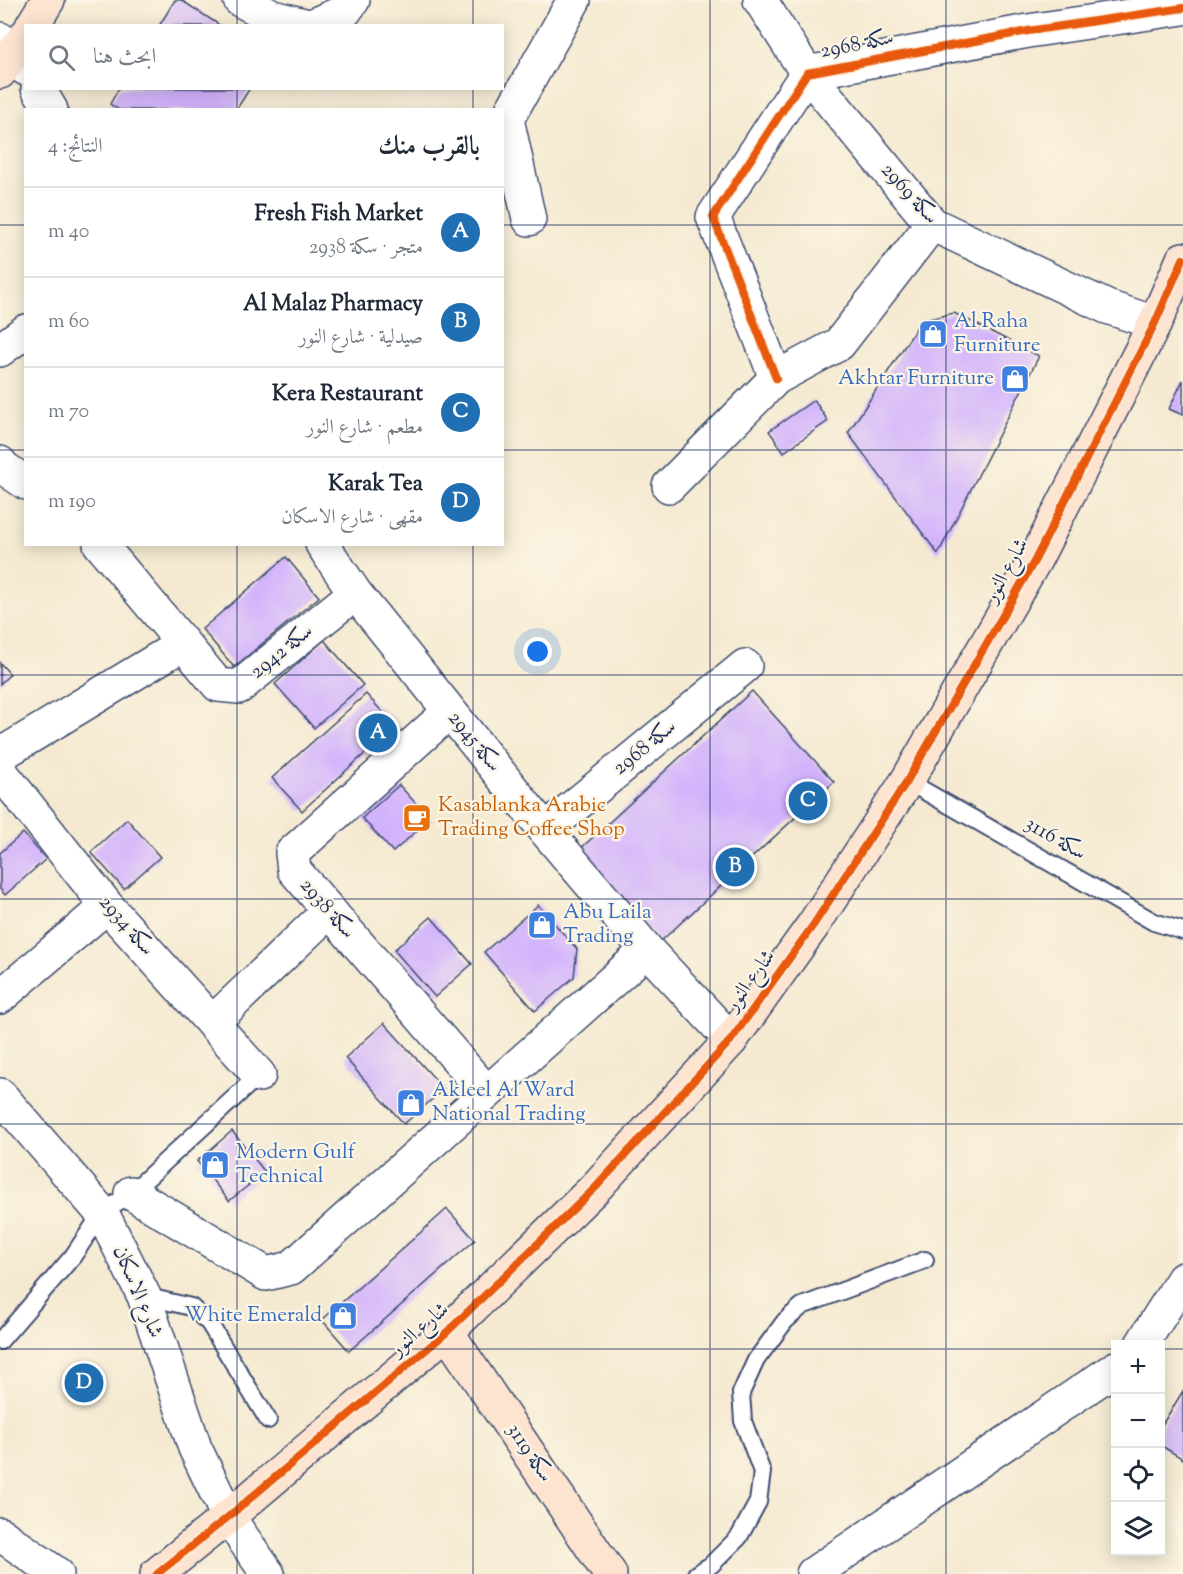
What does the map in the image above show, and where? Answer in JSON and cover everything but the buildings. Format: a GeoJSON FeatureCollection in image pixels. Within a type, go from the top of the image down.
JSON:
{"type":"FeatureCollection","features":[{"type":"Feature","properties":{"kind":"street"},"geometry":{"type":"LineString","coordinates":[[33,24],[48,0]]}},
{"type":"Feature","properties":{"kind":"street"},"geometry":{"type":"LineString","coordinates":[[240,0],[273,17],[301,24]]}},
{"type":"Feature","properties":{"kind":"street"},"geometry":{"type":"LineString","coordinates":[[314,24],[345,11],[353,0]]}},
{"type":"Feature","properties":{"kind":"street"},"geometry":{"type":"LineString","coordinates":[[529,219],[507,119],[574,0]]}},
{"type":"Feature","properties":{"kind":"street","name":"سكة 2969"},"geometry":{"type":"LineString","coordinates":[[760,0],[807,72],[932,224],[1107,307],[1155,323]]}},
{"type":"Feature","properties":{"kind":"street","name":"سكة 2968"},"geometry":{"type":"LineString","coordinates":[[776,378],[713,217],[807,72],[1028,32],[1183,8]]}},
{"type":"Feature","properties":{"kind":"street"},"geometry":{"type":"LineString","coordinates":[[39,90],[50,108]]}},
{"type":"Feature","properties":{"kind":"street"},"geometry":{"type":"LineString","coordinates":[[669,486],[776,378],[839,344],[932,224]]}},
{"type":"Feature","properties":{"kind":"street","name":"شارع النور"},"geometry":{"type":"LineString","coordinates":[[157,1574],[447,1332],[596,1187],[731,1040],[814,924],[907,781],[1035,560],[1155,323],[1183,260]]}},
{"type":"Feature","properties":{"kind":"street"},"geometry":{"type":"LineString","coordinates":[[0,350],[24,332]]}},
{"type":"Feature","properties":{"kind":"street"},"geometry":{"type":"LineString","coordinates":[[0,463],[24,482]]}},
{"type":"Feature","properties":{"kind":"street","name":"سكة 2942"},"geometry":{"type":"LineString","coordinates":[[102,546],[218,685],[239,687],[355,593]]}},
{"type":"Feature","properties":{"kind":"street","name":"سكة 2945"},"geometry":{"type":"LineString","coordinates":[[323,546],[355,593],[545,830],[647,950],[731,1040]]}},
{"type":"Feature","properties":{"kind":"street"},"geometry":{"type":"LineString","coordinates":[[0,755],[183,644]]}},
{"type":"Feature","properties":{"kind":"street","name":"سكة 2968"},"geometry":{"type":"LineString","coordinates":[[545,830],[745,666]]}},
{"type":"Feature","properties":{"kind":"street","name":"سكة 2938"},"geometry":{"type":"LineString","coordinates":[[449,712],[292,852],[294,870],[488,1093]]}},
{"type":"Feature","properties":{"kind":"street","name":"سكة 2934"},"geometry":{"type":"LineString","coordinates":[[0,771],[107,906],[259,1075]]}},
{"type":"Feature","properties":{"kind":"street"},"geometry":{"type":"LineString","coordinates":[[0,997],[107,906]]}},
{"type":"Feature","properties":{"kind":"street"},"geometry":{"type":"LineString","coordinates":[[212,1023],[329,911]]}},
{"type":"Feature","properties":{"kind":"street"},"geometry":{"type":"LineString","coordinates":[[131,1193],[266,1274],[291,1268],[647,950]]}},
{"type":"Feature","properties":{"kind":"street","name":"شارع الاسكان"},"geometry":{"type":"LineString","coordinates":[[0,1095],[102,1213],[144,1296],[195,1448],[228,1517],[268,1574]]}},
{"type":"Feature","properties":{"kind":"street"},"geometry":{"type":"LineString","coordinates":[[1145,1340],[1183,1279]]}},
{"type":"Feature","properties":{"kind":"street","name":"سكة 3119"},"geometry":{"type":"LineString","coordinates":[[447,1332],[610,1574]]}},
{"type":"Feature","properties":{"kind":"street"},"geometry":{"type":"LineString","coordinates":[[813,1574],[1111,1371]]}},
{"type":"Feature","properties":{"kind":"street"},"geometry":{"type":"LineString","coordinates":[[0,1534],[57,1574]]}},
{"type":"Feature","properties":{"kind":"lane","name":"سكة 3116"},"geometry":{"type":"LineString","coordinates":[[907,781],[1154,922],[1183,931]]}},
{"type":"Feature","properties":{"kind":"lane"},"geometry":{"type":"LineString","coordinates":[[0,1341],[74,1256],[102,1213],[131,1193],[259,1075]]}},
{"type":"Feature","properties":{"kind":"lane"},"geometry":{"type":"LineString","coordinates":[[696,1574],[711,1565],[739,1538],[758,1502],[762,1472],[743,1420],[741,1393],[756,1360],[785,1321],[802,1306],[925,1260]]}},
{"type":"Feature","properties":{"kind":"lane"},"geometry":{"type":"LineString","coordinates":[[144,1296],[192,1307],[209,1323],[268,1420]]}},
{"type":"Feature","properties":{"kind":"cycle path"},"geometry":{"type":"LineString","coordinates":[[776,378],[713,217],[807,73],[1028,31],[1183,8]]}},
{"type":"Feature","properties":{"kind":"cycle path"},"geometry":{"type":"LineString","coordinates":[[157,1574],[447,1332],[596,1187],[731,1040],[814,924],[907,781],[1035,560],[1155,323],[1183,259]]}},
{"type":"Feature","properties":{"kind":"place","name":"Al Raha Furniture"},"geometry":{"type":"Point","coordinates":[933,334]}},
{"type":"Feature","properties":{"kind":"place","name":"Akhtar Furniture"},"geometry":{"type":"Point","coordinates":[1015,379]}},
{"type":"Feature","properties":{"kind":"place","name":"Fresh Fish Market"},"geometry":{"type":"Point","coordinates":[378,733]}},
{"type":"Feature","properties":{"kind":"place","name":"Kera Restaurant"},"geometry":{"type":"Point","coordinates":[808,801]}},
{"type":"Feature","properties":{"kind":"place","name":"Kasablanka Arabic Trading Coffee Shop"},"geometry":{"type":"Point","coordinates":[417,818]}},
{"type":"Feature","properties":{"kind":"place","name":"Al Malaz Pharmacy"},"geometry":{"type":"Point","coordinates":[735,867]}},
{"type":"Feature","properties":{"kind":"place","name":"Abu Laila Trading"},"geometry":{"type":"Point","coordinates":[542,925]}},
{"type":"Feature","properties":{"kind":"place","name":"Akleel Al Ward National Trading"},"geometry":{"type":"Point","coordinates":[411,1103]}},
{"type":"Feature","properties":{"kind":"place","name":"Modern Gulf Technical"},"geometry":{"type":"Point","coordinates":[215,1165]}},
{"type":"Feature","properties":{"kind":"place","name":"White Emerald"},"geometry":{"type":"Point","coordinates":[343,1316]}},
{"type":"Feature","properties":{"kind":"place","name":"Karak Tea"},"geometry":{"type":"Point","coordinates":[84,1383]}}]}
